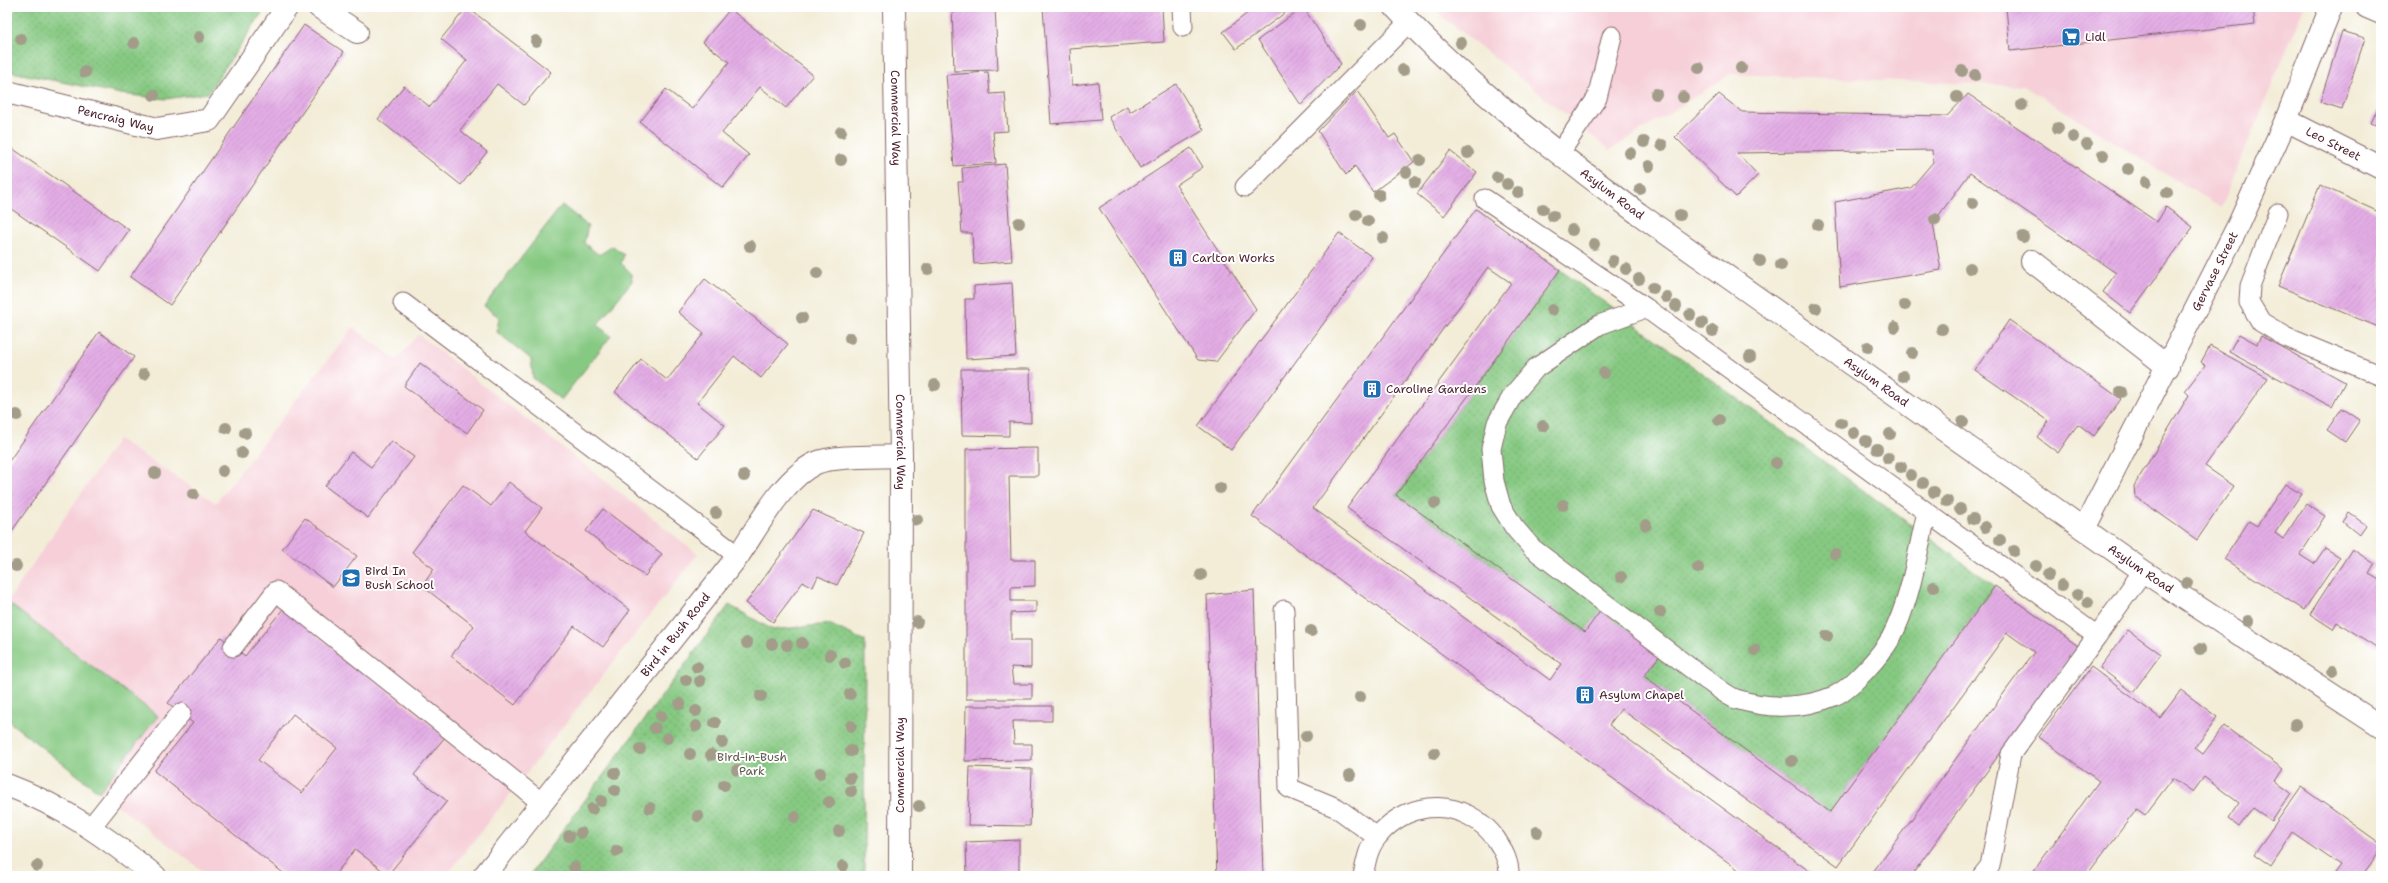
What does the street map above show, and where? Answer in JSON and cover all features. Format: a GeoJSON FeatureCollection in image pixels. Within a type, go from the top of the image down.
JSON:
{"type":"FeatureCollection","features":[{"type":"Feature","properties":{"kind":"street","name":"Pencraig Way"},"geometry":{"type":"LineString","coordinates":[[7,92],[157,129],[209,120],[287,7]]}},
{"type":"Feature","properties":{"kind":"street"},"geometry":{"type":"LineString","coordinates":[[319,7],[357,32]]}},
{"type":"Feature","properties":{"kind":"street","name":"Commercial Way"},"geometry":{"type":"LineString","coordinates":[[894,7],[901,456],[900,876]]}},
{"type":"Feature","properties":{"kind":"street","name":"Gervase Street"},"geometry":{"type":"LineString","coordinates":[[2084,529],[2239,224],[2286,120],[2331,7]]}},
{"type":"Feature","properties":{"kind":"street"},"geometry":{"type":"LineString","coordinates":[[2367,7],[2381,13]]}},
{"type":"Feature","properties":{"kind":"street","name":"Asylum Road"},"geometry":{"type":"LineString","coordinates":[[1402,15],[1463,75],[1559,154],[1639,214],[2144,571],[2381,727]]}},
{"type":"Feature","properties":{"kind":"street","name":"Leo Street"},"geometry":{"type":"LineString","coordinates":[[2286,120],[2381,168]]}},
{"type":"Feature","properties":{"kind":"street"},"geometry":{"type":"LineString","coordinates":[[2032,261],[2168,366]]}},
{"type":"Feature","properties":{"kind":"street","name":"Bird in Bush Road"},"geometry":{"type":"LineString","coordinates":[[484,876],[738,556],[784,490],[796,476],[816,462],[844,458],[901,456]]}},
{"type":"Feature","properties":{"kind":"street"},"geometry":{"type":"LineString","coordinates":[[7,785],[37,796],[91,827],[155,876]]}},
{"type":"Feature","properties":{"kind":"lane"},"geometry":{"type":"LineString","coordinates":[[1182,7],[1183,27]]}},
{"type":"Feature","properties":{"kind":"lane"},"geometry":{"type":"LineString","coordinates":[[1245,187],[1402,15]]}},
{"type":"Feature","properties":{"kind":"lane"},"geometry":{"type":"LineString","coordinates":[[1559,154],[1597,98],[1612,36]]}},
{"type":"Feature","properties":{"kind":"lane"},"geometry":{"type":"LineString","coordinates":[[1485,198],[1646,308],[2097,636]]}},
{"type":"Feature","properties":{"kind":"lane"},"geometry":{"type":"LineString","coordinates":[[2278,213],[2250,286],[2249,302],[2261,322],[2286,337],[2381,376]]}},
{"type":"Feature","properties":{"kind":"lane"},"geometry":{"type":"LineString","coordinates":[[403,304],[738,556]]}},
{"type":"Feature","properties":{"kind":"lane"},"geometry":{"type":"LineString","coordinates":[[1646,308],[1599,325],[1536,368],[1513,396],[1497,423],[1491,449],[1494,481],[1501,506],[1514,527],[1532,548],[1705,679],[1734,698],[1766,706],[1803,705],[1835,696],[1866,671],[1891,638],[1907,598],[1927,512]]}},
{"type":"Feature","properties":{"kind":"lane"},"geometry":{"type":"LineString","coordinates":[[1982,876],[1990,866],[2011,754],[2144,571]]}},
{"type":"Feature","properties":{"kind":"lane"},"geometry":{"type":"LineString","coordinates":[[233,647],[276,591],[542,803]]}},
{"type":"Feature","properties":{"kind":"lane"},"geometry":{"type":"LineString","coordinates":[[1284,610],[1289,788],[1337,808],[1377,837]]}},
{"type":"Feature","properties":{"kind":"lane"},"geometry":{"type":"LineString","coordinates":[[91,827],[181,713]]}},
{"type":"Feature","properties":{"kind":"lane"},"geometry":{"type":"LineString","coordinates":[[1363,876],[1366,857],[1377,837],[1395,820],[1418,809],[1443,807],[1467,813],[1488,828],[1502,848],[1509,876]]}},
{"type":"Feature","properties":{"kind":"shaded area"},"geometry":{"type":"Polygon","coordinates":[[[1434,7],[2304,7],[2221,208],[2024,86],[1731,74],[1610,150],[1443,17],[1434,7]]]}},
{"type":"Feature","properties":{"kind":"shaded area","name":"Bird In Bush School"},"geometry":{"type":"Polygon","coordinates":[[[353,327],[397,360],[418,334],[698,554],[446,876],[209,876],[7,720],[7,602],[118,439],[216,503],[353,327]]]}},
{"type":"Feature","properties":{"kind":"green space"},"geometry":{"type":"Polygon","coordinates":[[[7,7],[266,7],[208,93],[166,99],[121,94],[7,71],[7,7]]]}},
{"type":"Feature","properties":{"kind":"green space"},"geometry":{"type":"Polygon","coordinates":[[[562,205],[588,226],[584,243],[599,255],[613,246],[624,255],[621,263],[631,273],[632,281],[597,325],[611,336],[561,400],[533,378],[531,359],[497,332],[499,317],[484,306],[562,205]]]}},
{"type":"Feature","properties":{"kind":"green space"},"geometry":{"type":"Polygon","coordinates":[[[1560,270],[1995,586],[1830,812],[1644,676],[1661,654],[1585,632],[1396,495],[1560,270]]]}},
{"type":"Feature","properties":{"kind":"green space"},"geometry":{"type":"Polygon","coordinates":[[[7,602],[158,716],[99,792],[7,720],[7,602]]]}},
{"type":"Feature","properties":{"kind":"green space","name":"Bird-in-Bush Park"},"geometry":{"type":"Polygon","coordinates":[[[729,605],[773,630],[829,624],[865,641],[864,876],[529,876],[729,605]]]}},
{"type":"Feature","properties":{"kind":"building"},"geometry":{"type":"Polygon","coordinates":[[[467,7],[551,72],[524,105],[497,84],[460,130],[487,152],[461,185],[378,119],[404,86],[430,107],[467,60],[441,39],[467,7]]]}},
{"type":"Feature","properties":{"kind":"building"},"geometry":{"type":"Polygon","coordinates":[[[952,7],[995,7],[998,70],[954,71],[952,7]]]}},
{"type":"Feature","properties":{"kind":"building"},"geometry":{"type":"Polygon","coordinates":[[[1043,7],[1162,7],[1164,42],[1070,49],[1072,85],[1098,82],[1101,120],[1051,124],[1043,7]]]}},
{"type":"Feature","properties":{"kind":"building"},"geometry":{"type":"Polygon","coordinates":[[[1245,7],[1293,7],[1236,49],[1223,32],[1249,12],[1245,7]]]}},
{"type":"Feature","properties":{"kind":"building"},"geometry":{"type":"Polygon","coordinates":[[[1303,7],[1341,64],[1301,105],[1258,40],[1303,7]]]}},
{"type":"Feature","properties":{"kind":"building","name":"Lidl"},"geometry":{"type":"Polygon","coordinates":[[[2006,7],[2253,7],[2255,24],[2010,51],[2006,7]]]}},
{"type":"Feature","properties":{"kind":"building"},"geometry":{"type":"Polygon","coordinates":[[[730,9],[813,75],[786,108],[760,87],[722,133],[749,155],[723,188],[640,122],[666,89],[692,109],[729,62],[703,42],[730,9]]]}},
{"type":"Feature","properties":{"kind":"building"},"geometry":{"type":"Polygon","coordinates":[[[304,25],[344,52],[170,305],[130,277],[304,25]]]}},
{"type":"Feature","properties":{"kind":"building"},"geometry":{"type":"Polygon","coordinates":[[[2342,31],[2365,38],[2342,109],[2320,102],[2342,31]]]}},
{"type":"Feature","properties":{"kind":"building"},"geometry":{"type":"Polygon","coordinates":[[[988,72],[990,94],[1005,93],[1008,131],[993,132],[996,163],[954,166],[946,75],[988,72]]]}},
{"type":"Feature","properties":{"kind":"building"},"geometry":{"type":"Polygon","coordinates":[[[1176,84],[1204,130],[1140,168],[1109,117],[1127,106],[1130,112],[1176,84]]]}},
{"type":"Feature","properties":{"kind":"building"},"geometry":{"type":"Polygon","coordinates":[[[1357,91],[1389,138],[1395,134],[1414,162],[1373,192],[1355,166],[1346,175],[1318,131],[1357,91]]]}},
{"type":"Feature","properties":{"kind":"building"},"geometry":{"type":"Polygon","coordinates":[[[1719,94],[1742,112],[1947,116],[1968,94],[2157,222],[2166,207],[2193,227],[2130,313],[2103,292],[2116,273],[1970,173],[1933,223],[1941,270],[1840,287],[1835,202],[1911,188],[1933,162],[1932,150],[1737,153],[1758,175],[1736,197],[1675,137],[1719,94]]]}},
{"type":"Feature","properties":{"kind":"building"},"geometry":{"type":"Polygon","coordinates":[[[2381,101],[2381,127],[2371,123],[2381,101]]]}},
{"type":"Feature","properties":{"kind":"building"},"geometry":{"type":"Polygon","coordinates":[[[9,146],[129,230],[100,271],[7,206],[9,146]]]}},
{"type":"Feature","properties":{"kind":"building","name":"Carlton Works"},"geometry":{"type":"Polygon","coordinates":[[[1191,148],[1203,167],[1176,185],[1256,309],[1216,362],[1198,360],[1099,208],[1191,148]]]}},
{"type":"Feature","properties":{"kind":"building"},"geometry":{"type":"Polygon","coordinates":[[[1450,151],[1477,172],[1444,216],[1417,194],[1450,151]]]}},
{"type":"Feature","properties":{"kind":"building"},"geometry":{"type":"Polygon","coordinates":[[[1005,164],[1012,261],[974,264],[972,233],[962,233],[958,182],[963,182],[962,168],[1005,164]]]}},
{"type":"Feature","properties":{"kind":"building"},"geometry":{"type":"Polygon","coordinates":[[[2320,185],[2381,213],[2381,328],[2278,286],[2320,185]]]}},
{"type":"Feature","properties":{"kind":"building"},"geometry":{"type":"Polygon","coordinates":[[[1476,209],[1560,270],[1396,495],[1585,632],[1601,610],[1661,654],[1644,676],[1830,812],[1995,586],[2078,646],[1911,876],[1870,876],[2034,652],[2007,633],[1838,866],[1621,709],[1609,725],[1816,876],[1747,876],[1252,516],[1476,209]],[[1488,267],[1313,508],[1550,680],[1561,664],[1347,508],[1511,283],[1488,267]]]}},
{"type":"Feature","properties":{"kind":"building"},"geometry":{"type":"Polygon","coordinates":[[[1339,233],[1372,257],[1231,450],[1198,426],[1339,233]]]}},
{"type":"Feature","properties":{"kind":"building"},"geometry":{"type":"Polygon","coordinates":[[[705,279],[788,344],[761,378],[734,356],[697,403],[725,425],[698,458],[615,392],[641,359],[667,380],[704,333],[678,312],[705,279]]]}},
{"type":"Feature","properties":{"kind":"building"},"geometry":{"type":"Polygon","coordinates":[[[1012,283],[1016,356],[966,359],[965,299],[974,299],[974,286],[1012,283]]]}},
{"type":"Feature","properties":{"kind":"building"},"geometry":{"type":"Polygon","coordinates":[[[2009,320],[2121,399],[2094,436],[2078,424],[2058,453],[2037,437],[2049,421],[1975,370],[2009,320]]]}},
{"type":"Feature","properties":{"kind":"building"},"geometry":{"type":"Polygon","coordinates":[[[99,332],[134,357],[7,538],[7,464],[99,332]]]}},
{"type":"Feature","properties":{"kind":"building"},"geometry":{"type":"Polygon","coordinates":[[[2239,334],[2257,344],[2261,336],[2345,382],[2332,407],[2229,352],[2239,334]]]}},
{"type":"Feature","properties":{"kind":"building"},"geometry":{"type":"Polygon","coordinates":[[[2210,346],[2268,378],[2205,466],[2234,486],[2197,540],[2135,496],[2134,486],[2189,395],[2185,391],[2205,365],[2201,362],[2210,346]]]}},
{"type":"Feature","properties":{"kind":"building"},"geometry":{"type":"Polygon","coordinates":[[[420,363],[483,410],[467,433],[404,386],[420,363]]]}},
{"type":"Feature","properties":{"kind":"building"},"geometry":{"type":"Polygon","coordinates":[[[961,369],[1030,369],[1031,423],[1009,422],[1009,436],[962,435],[961,369]]]}},
{"type":"Feature","properties":{"kind":"building"},"geometry":{"type":"Polygon","coordinates":[[[2342,408],[2360,420],[2345,442],[2327,430],[2342,408]]]}},
{"type":"Feature","properties":{"kind":"building"},"geometry":{"type":"Polygon","coordinates":[[[391,441],[414,457],[368,518],[325,486],[351,452],[371,467],[391,441]]]}},
{"type":"Feature","properties":{"kind":"building"},"geometry":{"type":"Polygon","coordinates":[[[1038,448],[1038,476],[1009,476],[1011,560],[1035,560],[1035,586],[1011,587],[1011,601],[1036,601],[1036,612],[1011,613],[1011,640],[1031,640],[1031,668],[1011,667],[1013,684],[1032,684],[1032,699],[966,699],[966,449],[1038,448]]]}},
{"type":"Feature","properties":{"kind":"building"},"geometry":{"type":"Polygon","coordinates":[[[509,482],[542,508],[525,531],[630,610],[603,647],[574,626],[515,705],[451,656],[474,626],[422,586],[434,569],[412,552],[463,485],[491,506],[509,482]]]}},
{"type":"Feature","properties":{"kind":"building"},"geometry":{"type":"Polygon","coordinates":[[[2285,484],[2301,494],[2275,533],[2283,539],[2306,504],[2325,516],[2300,555],[2314,564],[2325,548],[2340,557],[2304,610],[2224,559],[2249,521],[2257,526],[2285,484]]]}},
{"type":"Feature","properties":{"kind":"building"},"geometry":{"type":"Polygon","coordinates":[[[603,509],[662,554],[645,576],[586,531],[603,509]]]}},
{"type":"Feature","properties":{"kind":"building"},"geometry":{"type":"Polygon","coordinates":[[[813,510],[864,533],[837,585],[818,576],[813,587],[803,582],[773,622],[746,603],[813,510]]]}},
{"type":"Feature","properties":{"kind":"building"},"geometry":{"type":"Polygon","coordinates":[[[2349,513],[2366,525],[2359,535],[2343,522],[2349,513]]]}},
{"type":"Feature","properties":{"kind":"building"},"geometry":{"type":"Polygon","coordinates":[[[305,518],[357,556],[333,587],[282,549],[305,518]]]}},
{"type":"Feature","properties":{"kind":"building"},"geometry":{"type":"Polygon","coordinates":[[[2352,549],[2375,564],[2369,574],[2381,581],[2381,650],[2337,622],[2333,629],[2310,614],[2352,549]]]}},
{"type":"Feature","properties":{"kind":"building"},"geometry":{"type":"Polygon","coordinates":[[[1254,590],[1263,876],[1217,876],[1207,595],[1254,590]]]}},
{"type":"Feature","properties":{"kind":"building"},"geometry":{"type":"Polygon","coordinates":[[[283,609],[445,737],[414,775],[447,801],[388,875],[355,849],[334,876],[287,876],[154,771],[193,723],[168,703],[221,637],[245,656],[283,609]],[[293,714],[258,760],[302,793],[337,748],[293,714]]]}},
{"type":"Feature","properties":{"kind":"building"},"geometry":{"type":"Polygon","coordinates":[[[2128,630],[2161,654],[2133,692],[2100,668],[2128,630]]]}},
{"type":"Feature","properties":{"kind":"building"},"geometry":{"type":"Polygon","coordinates":[[[2091,667],[2160,718],[2181,690],[2217,717],[2195,748],[2203,754],[2224,726],[2283,769],[2275,781],[2291,793],[2272,821],[2253,808],[2239,827],[2228,819],[2239,803],[2223,791],[2204,777],[2193,792],[2173,778],[2145,815],[2137,809],[2086,876],[2030,876],[2099,781],[2039,737],[2091,667]]]}},
{"type":"Feature","properties":{"kind":"building"},"geometry":{"type":"Polygon","coordinates":[[[966,706],[1052,706],[1052,721],[1013,721],[1014,744],[1032,744],[1032,760],[965,761],[966,706]]]}},
{"type":"Feature","properties":{"kind":"building"},"geometry":{"type":"Polygon","coordinates":[[[970,767],[1032,769],[1030,826],[968,825],[970,767]]]}},
{"type":"Feature","properties":{"kind":"building"},"geometry":{"type":"Polygon","coordinates":[[[2301,787],[2381,844],[2381,849],[2362,876],[2332,876],[2340,865],[2293,833],[2271,866],[2254,854],[2301,787]]]}},
{"type":"Feature","properties":{"kind":"building"},"geometry":{"type":"Polygon","coordinates":[[[1019,840],[1019,876],[967,876],[966,842],[1019,840]]]}},
{"type":"Feature","properties":{"kind":"building"},"geometry":{"type":"Polygon","coordinates":[[[2381,866],[2381,876],[2374,876],[2381,866]]]}},
{"type":"Feature","properties":{"kind":"place","name":"Lidl"},"geometry":{"type":"Point","coordinates":[2071,37]}},
{"type":"Feature","properties":{"kind":"place","name":"Carlton Works"},"geometry":{"type":"Point","coordinates":[1178,258]}},
{"type":"Feature","properties":{"kind":"place","name":"Caroline Gardens"},"geometry":{"type":"Point","coordinates":[1372,389]}},
{"type":"Feature","properties":{"kind":"place","name":"Bird In Bush School"},"geometry":{"type":"Point","coordinates":[351,578]}},
{"type":"Feature","properties":{"kind":"place","name":"Asylum Chapel"},"geometry":{"type":"Point","coordinates":[1585,695]}}]}
